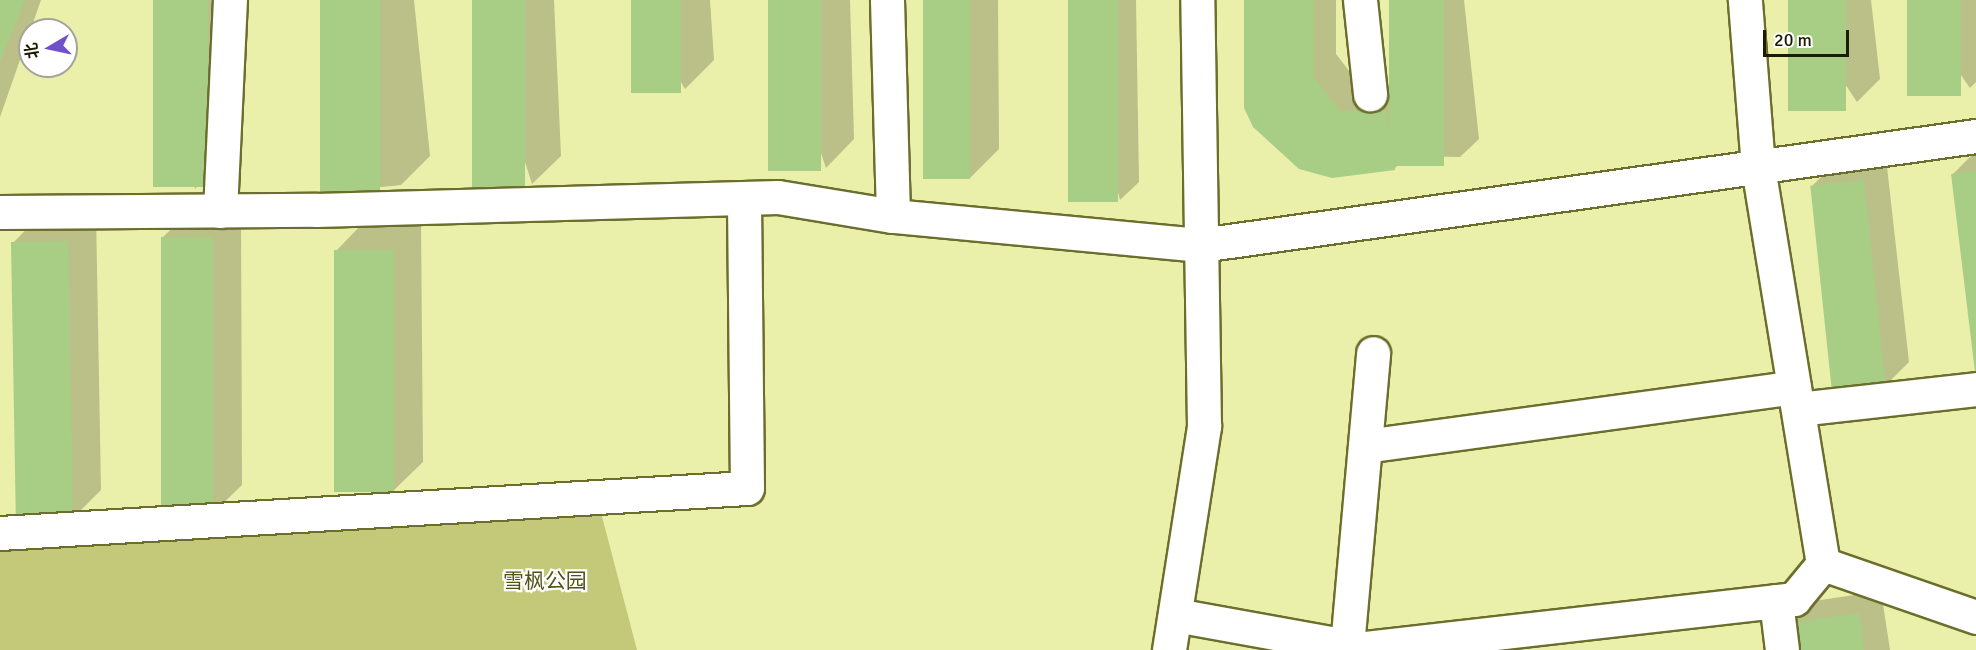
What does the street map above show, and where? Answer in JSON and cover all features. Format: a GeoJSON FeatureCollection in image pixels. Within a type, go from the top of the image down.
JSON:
{"type":"FeatureCollection","features":[{"type":"Feature","properties":{"kind":"street"},"geometry":{"type":"LineString","coordinates":[[220,211],[230,0]]}},
{"type":"Feature","properties":{"kind":"street"},"geometry":{"type":"LineString","coordinates":[[887,0],[893,216]]}},
{"type":"Feature","properties":{"kind":"street"},"geometry":{"type":"LineString","coordinates":[[1169,650],[1204,426],[1197,0]]}},
{"type":"Feature","properties":{"kind":"street"},"geometry":{"type":"LineString","coordinates":[[1360,0],[1370,94]]}},
{"type":"Feature","properties":{"kind":"street"},"geometry":{"type":"LineString","coordinates":[[1175,615],[1347,648],[1794,599],[1823,564],[1758,167],[1745,0]]}},
{"type":"Feature","properties":{"kind":"street"},"geometry":{"type":"LineString","coordinates":[[0,212],[220,211],[744,198],[850,205],[893,216],[1201,245],[1976,136]]}},
{"type":"Feature","properties":{"kind":"street"},"geometry":{"type":"LineString","coordinates":[[0,533],[747,488],[744,198]]}},
{"type":"Feature","properties":{"kind":"street"},"geometry":{"type":"LineString","coordinates":[[1347,648],[1373,353]]}},
{"type":"Feature","properties":{"kind":"street"},"geometry":{"type":"LineString","coordinates":[[1365,446],[1796,398],[1976,389]]}},
{"type":"Feature","properties":{"kind":"street"},"geometry":{"type":"LineString","coordinates":[[1823,564],[1976,618]]}},
{"type":"Feature","properties":{"kind":"street"},"geometry":{"type":"LineString","coordinates":[[1776,601],[1782,650]]}},
{"type":"Feature","properties":{"kind":"green space","name":"雪枫公园"},"geometry":{"type":"Polygon","coordinates":[[[600,509],[637,650],[0,650],[0,547],[600,509]]]}},
{"type":"Feature","properties":{"kind":"building"},"geometry":{"type":"Polygon","coordinates":[[[0,0],[25,0],[0,62],[0,0]]]}},
{"type":"Feature","properties":{"kind":"building"},"geometry":{"type":"Polygon","coordinates":[[[153,0],[208,0],[208,187],[153,187],[153,0]]]}},
{"type":"Feature","properties":{"kind":"building"},"geometry":{"type":"Polygon","coordinates":[[[320,0],[380,0],[380,193],[320,193],[320,0]]]}},
{"type":"Feature","properties":{"kind":"building"},"geometry":{"type":"Polygon","coordinates":[[[472,0],[525,0],[525,188],[472,188],[472,0]]]}},
{"type":"Feature","properties":{"kind":"building"},"geometry":{"type":"Polygon","coordinates":[[[631,0],[681,0],[681,93],[631,93],[631,0]]]}},
{"type":"Feature","properties":{"kind":"building"},"geometry":{"type":"Polygon","coordinates":[[[768,0],[821,0],[821,171],[768,171],[768,0]]]}},
{"type":"Feature","properties":{"kind":"building"},"geometry":{"type":"Polygon","coordinates":[[[923,0],[970,0],[970,179],[923,179],[923,0]]]}},
{"type":"Feature","properties":{"kind":"building"},"geometry":{"type":"Polygon","coordinates":[[[1068,0],[1118,0],[1118,202],[1068,202],[1068,0]]]}},
{"type":"Feature","properties":{"kind":"building"},"geometry":{"type":"Polygon","coordinates":[[[1244,0],[1314,0],[1314,78],[1340,111],[1386,110],[1395,170],[1332,178],[1299,169],[1253,127],[1244,108],[1244,0]]]}},
{"type":"Feature","properties":{"kind":"building"},"geometry":{"type":"Polygon","coordinates":[[[1389,0],[1444,0],[1444,166],[1389,166],[1389,0]]]}},
{"type":"Feature","properties":{"kind":"building"},"geometry":{"type":"Polygon","coordinates":[[[1788,0],[1846,0],[1846,111],[1788,111],[1788,0]]]}},
{"type":"Feature","properties":{"kind":"building"},"geometry":{"type":"Polygon","coordinates":[[[1907,0],[1961,0],[1961,96],[1907,96],[1907,0]]]}},
{"type":"Feature","properties":{"kind":"building"},"geometry":{"type":"Polygon","coordinates":[[[1976,171],[1976,372],[1975,372],[1951,174],[1976,171]]]}},
{"type":"Feature","properties":{"kind":"building"},"geometry":{"type":"Polygon","coordinates":[[[1864,180],[1886,387],[1832,393],[1810,186],[1864,180]]]}},
{"type":"Feature","properties":{"kind":"building"},"geometry":{"type":"Polygon","coordinates":[[[161,237],[213,237],[213,515],[161,515],[161,237]]]}},
{"type":"Feature","properties":{"kind":"building"},"geometry":{"type":"Polygon","coordinates":[[[68,241],[73,520],[16,521],[11,242],[68,241]]]}},
{"type":"Feature","properties":{"kind":"building"},"geometry":{"type":"Polygon","coordinates":[[[334,250],[394,250],[394,492],[334,492],[334,250]]]}},
{"type":"Feature","properties":{"kind":"building"},"geometry":{"type":"Polygon","coordinates":[[[1859,613],[1864,650],[1794,650],[1790,623],[1859,613]]]}}]}
